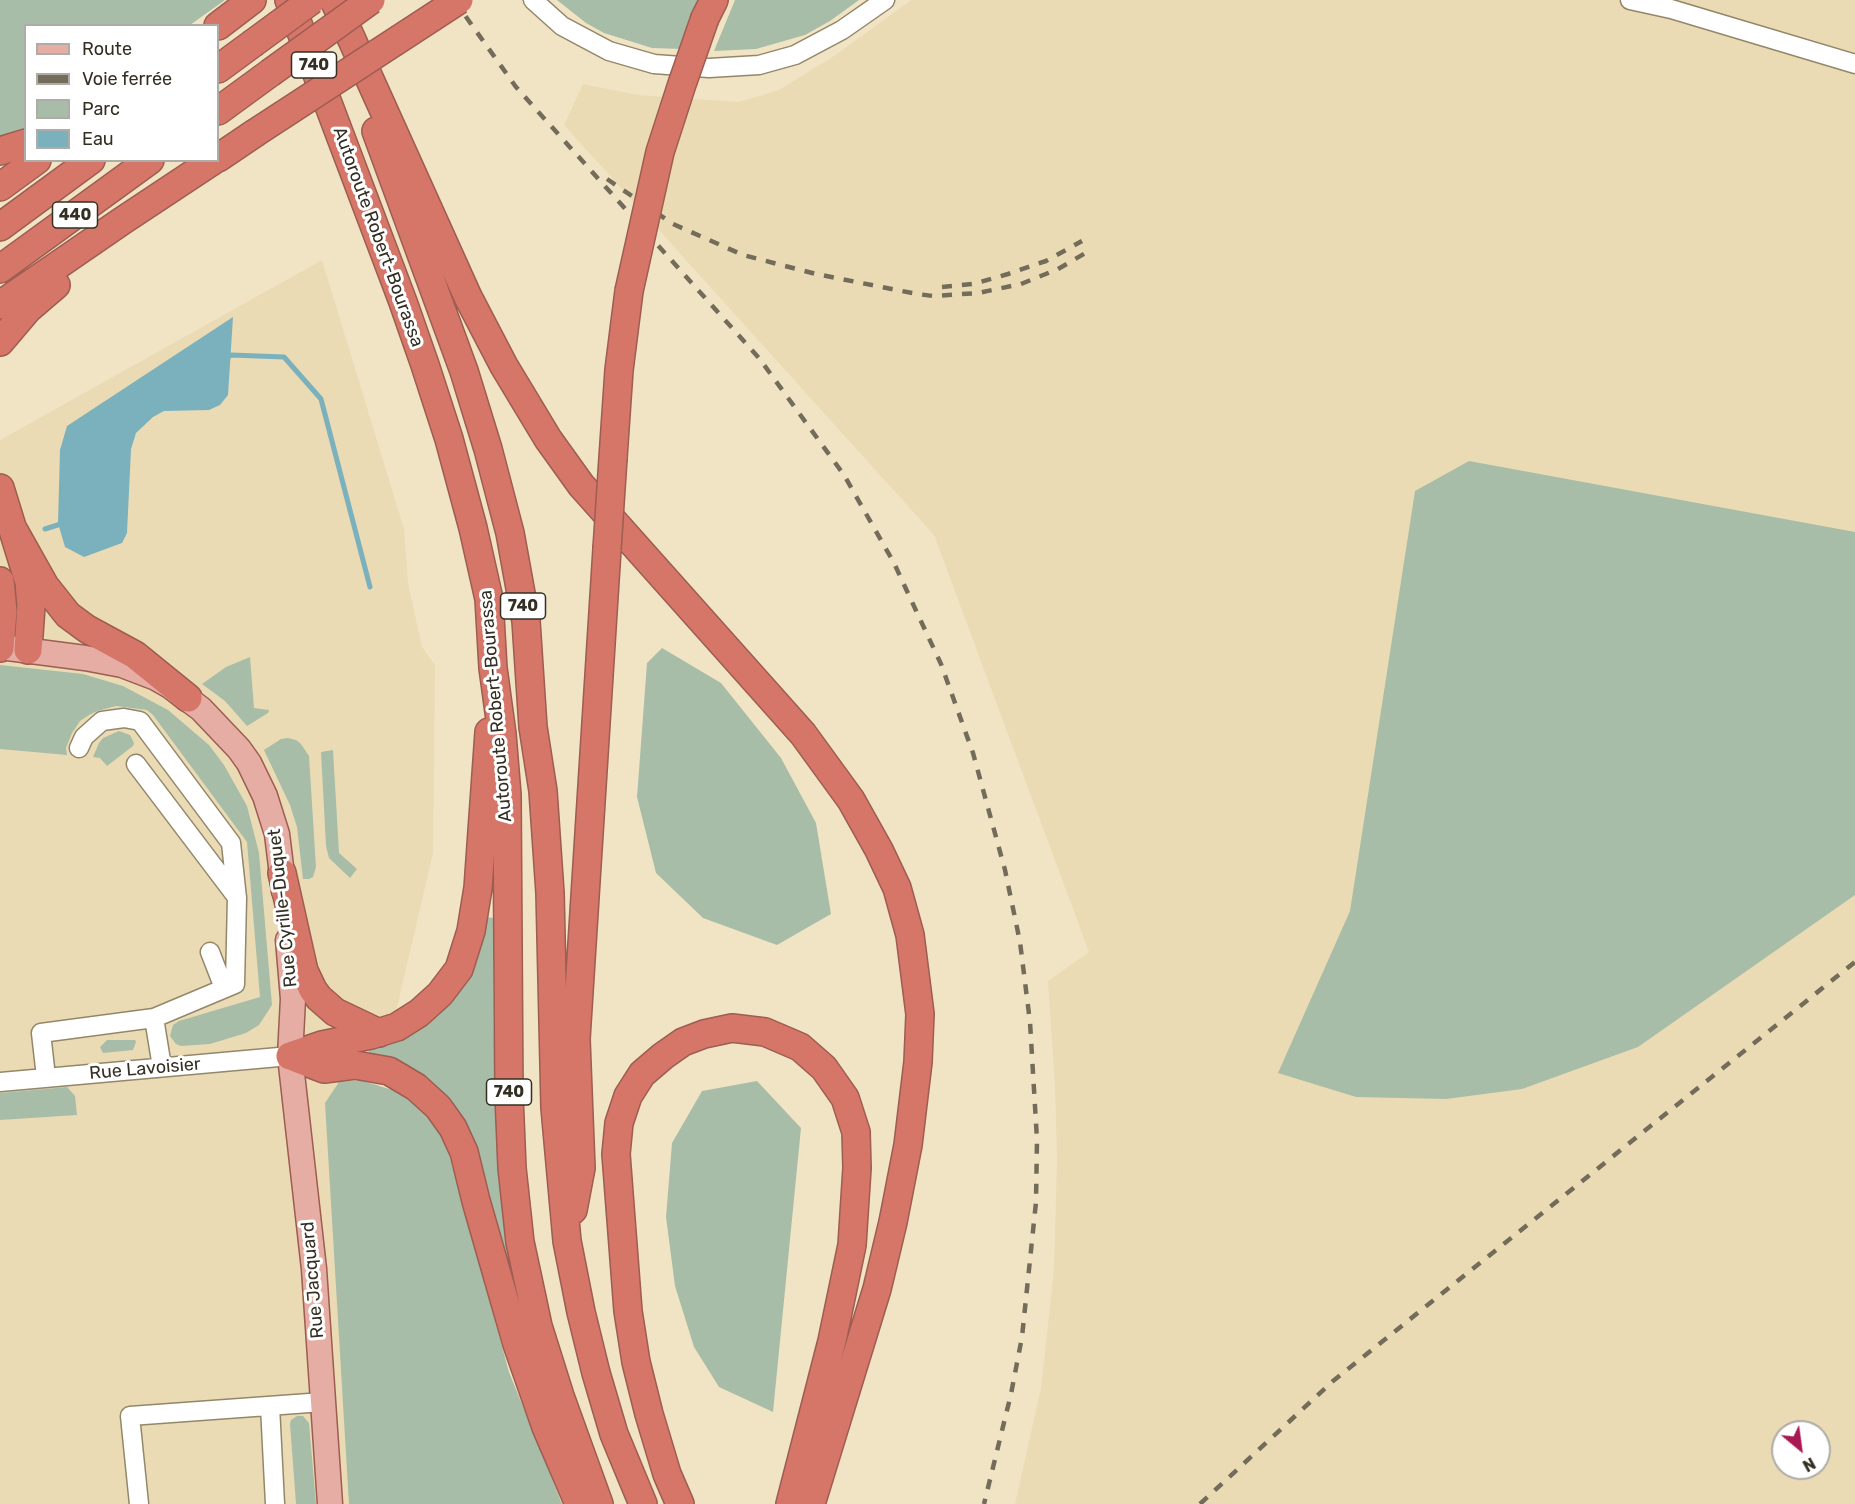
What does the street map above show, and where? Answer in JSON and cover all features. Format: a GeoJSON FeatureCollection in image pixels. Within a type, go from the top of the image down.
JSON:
{"type":"FeatureCollection","features":[{"type":"Feature","properties":{"kind":"highway"},"geometry":{"type":"LineString","coordinates":[[277,0],[338,131]]}},
{"type":"Feature","properties":{"kind":"highway","name":"Autoroute Robert-Bourassa"},"geometry":{"type":"LineString","coordinates":[[289,0],[404,302],[449,439],[489,599],[493,668],[507,795],[509,1095],[512,1168],[520,1242],[538,1326],[563,1406],[599,1504]]}},
{"type":"Feature","properties":{"kind":"highway"},"geometry":{"type":"LineString","coordinates":[[219,68],[312,0]]}},
{"type":"Feature","properties":{"kind":"highway","name":"Autoroute Robert-Bourassa"},"geometry":{"type":"LineString","coordinates":[[327,0],[464,371],[510,533],[526,621],[533,727],[543,791],[550,893],[555,1108],[567,1241],[596,1373],[614,1434],[643,1504]]}},
{"type":"Feature","properties":{"kind":"highway"},"geometry":{"type":"LineString","coordinates":[[334,0],[468,297],[504,366],[548,439],[581,485],[803,734],[851,800],[897,888],[910,935],[920,1014],[918,1062],[908,1145],[877,1289],[811,1504]]}},
{"type":"Feature","properties":{"kind":"highway"},"geometry":{"type":"LineString","coordinates":[[219,110],[371,0]]}},
{"type":"Feature","properties":{"kind":"highway"},"geometry":{"type":"LineString","coordinates":[[219,157],[459,0]]}},
{"type":"Feature","properties":{"kind":"highway"},"geometry":{"type":"LineString","coordinates":[[567,1241],[581,1168],[576,1039],[619,370],[629,291],[660,152],[710,9]]}},
{"type":"Feature","properties":{"kind":"highway"},"geometry":{"type":"LineString","coordinates":[[0,151],[24,144]]}},
{"type":"Feature","properties":{"kind":"highway"},"geometry":{"type":"LineString","coordinates":[[0,187],[34,162]]}},
{"type":"Feature","properties":{"kind":"highway","name":"440"},"geometry":{"type":"LineString","coordinates":[[0,227],[88,162]]}},
{"type":"Feature","properties":{"kind":"highway","name":"440"},"geometry":{"type":"LineString","coordinates":[[0,269],[147,162]]}},
{"type":"Feature","properties":{"kind":"highway"},"geometry":{"type":"LineString","coordinates":[[0,305],[212,162]]}},
{"type":"Feature","properties":{"kind":"highway"},"geometry":{"type":"LineString","coordinates":[[0,342],[21,316],[46,293],[128,229],[185,180]]}},
{"type":"Feature","properties":{"kind":"highway"},"geometry":{"type":"LineString","coordinates":[[0,488],[29,582],[31,606],[28,650]]}},
{"type":"Feature","properties":{"kind":"highway"},"geometry":{"type":"LineString","coordinates":[[14,529],[45,586],[68,615],[87,629],[135,655],[188,698]]}},
{"type":"Feature","properties":{"kind":"highway"},"geometry":{"type":"LineString","coordinates":[[0,581],[3,611],[0,648]]}},
{"type":"Feature","properties":{"kind":"highway"},"geometry":{"type":"LineString","coordinates":[[290,1056],[322,1045],[397,1027],[419,1013],[440,994],[459,969],[471,931],[478,888],[493,668]]}},
{"type":"Feature","properties":{"kind":"highway"},"geometry":{"type":"LineString","coordinates":[[282,873],[304,971],[313,990],[334,1012],[379,1033]]}},
{"type":"Feature","properties":{"kind":"highway"},"geometry":{"type":"LineString","coordinates":[[680,1504],[667,1474],[636,1362],[628,1311],[616,1154],[619,1123],[628,1096],[642,1074],[663,1056],[683,1042],[704,1034],[732,1028],[765,1032],[800,1047],[824,1068],[845,1098],[856,1132],[857,1168],[852,1245],[832,1341],[790,1504]]}},
{"type":"Feature","properties":{"kind":"highway"},"geometry":{"type":"LineString","coordinates":[[290,1056],[324,1069],[355,1065],[389,1071],[416,1087],[438,1107],[453,1128],[464,1152],[526,1372],[546,1427],[579,1504]]}},
{"type":"Feature","properties":{"kind":"main road","name":"Rue Cyrille-Duquet"},"geometry":{"type":"LineString","coordinates":[[0,648],[28,650],[122,665],[156,678],[188,698],[227,735],[249,763],[265,796],[277,834],[293,999],[290,1056]]}},
{"type":"Feature","properties":{"kind":"main road","name":"Rue Jacquard"},"geometry":{"type":"LineString","coordinates":[[290,1056],[314,1269],[330,1504]]}},
{"type":"Feature","properties":{"kind":"street"},"geometry":{"type":"LineString","coordinates":[[533,0],[562,26],[609,51],[654,64],[709,68],[759,65],[795,55],[842,30],[885,0]]}},
{"type":"Feature","properties":{"kind":"street"},"geometry":{"type":"LineString","coordinates":[[1639,1],[1854,61]]}},
{"type":"Feature","properties":{"kind":"street"},"geometry":{"type":"LineString","coordinates":[[46,1077],[41,1033],[154,1018],[235,984],[237,898],[231,843],[140,721],[124,718],[102,721],[84,737],[79,748]]}},
{"type":"Feature","properties":{"kind":"street"},"geometry":{"type":"LineString","coordinates":[[136,764],[237,898]]}},
{"type":"Feature","properties":{"kind":"street"},"geometry":{"type":"LineString","coordinates":[[210,952],[224,988]]}},
{"type":"Feature","properties":{"kind":"street"},"geometry":{"type":"LineString","coordinates":[[154,1018],[162,1067]]}},
{"type":"Feature","properties":{"kind":"street","name":"Rue Lavoisier"},"geometry":{"type":"LineString","coordinates":[[0,1082],[290,1056]]}},
{"type":"Feature","properties":{"kind":"street"},"geometry":{"type":"LineString","coordinates":[[139,1504],[130,1416],[323,1402]]}},
{"type":"Feature","properties":{"kind":"street"},"geometry":{"type":"LineString","coordinates":[[270,1406],[275,1504]]}},
{"type":"Feature","properties":{"kind":"shaded area"},"geometry":{"type":"Polygon","coordinates":[[[911,0],[1855,0],[1855,1504],[1015,1504],[1041,1388],[1054,1270],[1057,1159],[1048,981],[1089,952],[934,535],[564,125],[583,84],[638,95],[739,102],[779,90],[834,56],[911,0]]]}},
{"type":"Feature","properties":{"kind":"shaded area"},"geometry":{"type":"Polygon","coordinates":[[[322,260],[404,529],[408,583],[422,647],[435,665],[433,853],[378,1089],[527,1504],[0,1504],[0,440],[322,260]]]}},
{"type":"Feature","properties":{"kind":"green space"},"geometry":{"type":"Polygon","coordinates":[[[0,0],[225,0],[191,24],[24,24],[24,130],[0,140],[0,0]]]}},
{"type":"Feature","properties":{"kind":"green space"},"geometry":{"type":"Polygon","coordinates":[[[557,0],[702,0],[682,49],[652,48],[604,33],[586,23],[557,0]]]}},
{"type":"Feature","properties":{"kind":"green space"},"geometry":{"type":"Polygon","coordinates":[[[735,0],[859,0],[830,21],[805,35],[756,49],[714,51],[735,0]]]}},
{"type":"Feature","properties":{"kind":"green space"},"geometry":{"type":"Polygon","coordinates":[[[1469,461],[1855,532],[1855,895],[1638,1047],[1522,1089],[1446,1099],[1356,1097],[1278,1073],[1350,911],[1415,491],[1469,461]]]}},
{"type":"Feature","properties":{"kind":"green space"},"geometry":{"type":"Polygon","coordinates":[[[662,648],[721,683],[781,758],[816,823],[831,914],[777,945],[703,918],[656,873],[637,797],[647,663],[662,648]]]}},
{"type":"Feature","properties":{"kind":"green space"},"geometry":{"type":"Polygon","coordinates":[[[250,657],[254,708],[269,710],[268,713],[247,726],[225,701],[202,684],[226,667],[250,657]]]}},
{"type":"Feature","properties":{"kind":"green space"},"geometry":{"type":"Polygon","coordinates":[[[0,665],[83,674],[123,686],[168,710],[209,745],[224,765],[247,806],[259,853],[272,1005],[259,1025],[246,1033],[210,1044],[181,1046],[176,1044],[170,1036],[173,1025],[179,1021],[260,997],[247,842],[147,710],[116,706],[89,715],[80,721],[72,733],[66,748],[67,755],[0,749],[0,665]]]}},
{"type":"Feature","properties":{"kind":"green space"},"geometry":{"type":"Polygon","coordinates":[[[119,731],[130,735],[133,746],[107,766],[100,758],[93,757],[103,738],[119,731]]]}},
{"type":"Feature","properties":{"kind":"green space"},"geometry":{"type":"Polygon","coordinates":[[[288,738],[301,744],[309,756],[316,867],[313,877],[309,879],[303,879],[297,827],[290,805],[264,750],[281,739],[288,738]]]}},
{"type":"Feature","properties":{"kind":"green space"},"geometry":{"type":"Polygon","coordinates":[[[333,750],[339,853],[357,869],[350,878],[329,858],[326,846],[321,752],[333,750]]]}},
{"type":"Feature","properties":{"kind":"green space"},"geometry":{"type":"Polygon","coordinates":[[[486,917],[493,918],[494,1043],[499,1184],[512,1276],[506,1277],[460,1116],[446,1096],[427,1079],[408,1066],[389,1058],[369,1054],[368,1047],[393,1040],[486,917]]]}},
{"type":"Feature","properties":{"kind":"green space"},"geometry":{"type":"Polygon","coordinates":[[[107,1040],[135,1040],[136,1042],[133,1050],[103,1053],[100,1047],[107,1040]]]}},
{"type":"Feature","properties":{"kind":"green space"},"geometry":{"type":"Polygon","coordinates":[[[359,1080],[393,1090],[422,1108],[446,1143],[509,1372],[562,1504],[349,1504],[325,1103],[339,1082],[359,1080]]]}},
{"type":"Feature","properties":{"kind":"green space"},"geometry":{"type":"Polygon","coordinates":[[[757,1081],[801,1128],[773,1412],[719,1387],[694,1347],[675,1286],[666,1217],[672,1143],[702,1091],[757,1081]]]}},
{"type":"Feature","properties":{"kind":"green space"},"geometry":{"type":"Polygon","coordinates":[[[67,1087],[75,1096],[77,1115],[0,1120],[0,1093],[67,1087]]]}},
{"type":"Feature","properties":{"kind":"green space"},"geometry":{"type":"Polygon","coordinates":[[[297,1416],[303,1416],[309,1423],[316,1504],[296,1504],[290,1424],[291,1420],[297,1416]]]}},
{"type":"Feature","properties":{"kind":"water"},"geometry":{"type":"Polygon","coordinates":[[[233,317],[228,395],[220,405],[209,410],[164,411],[153,417],[136,433],[131,449],[127,533],[122,543],[84,557],[65,547],[58,523],[60,450],[67,426],[233,317]]]}},
{"type":"Feature","properties":{"kind":"waterway"},"geometry":{"type":"LineString","coordinates":[[226,359],[231,355],[284,357],[321,399],[370,587]]}},
{"type":"Feature","properties":{"kind":"waterway"},"geometry":{"type":"LineString","coordinates":[[45,529],[64,523]]}},
{"type":"Feature","properties":{"kind":"railway"},"geometry":{"type":"LineString","coordinates":[[454,0],[516,87],[759,358],[844,475],[894,563],[941,664],[973,753],[1005,870],[1020,942],[1030,1022],[1037,1140],[1036,1202],[1022,1337],[1011,1394],[984,1504]]}},
{"type":"Feature","properties":{"kind":"railway"},"geometry":{"type":"LineString","coordinates":[[607,179],[673,224],[743,255],[816,274],[917,294],[933,296],[978,293],[1021,284],[1058,269],[1089,251]]}},
{"type":"Feature","properties":{"kind":"railway"},"geometry":{"type":"LineString","coordinates":[[942,287],[973,284],[1008,274],[1046,261],[1082,241]]}},
{"type":"Feature","properties":{"kind":"railway"},"geometry":{"type":"LineString","coordinates":[[1200,1504],[1333,1381],[1855,962]]}}]}
